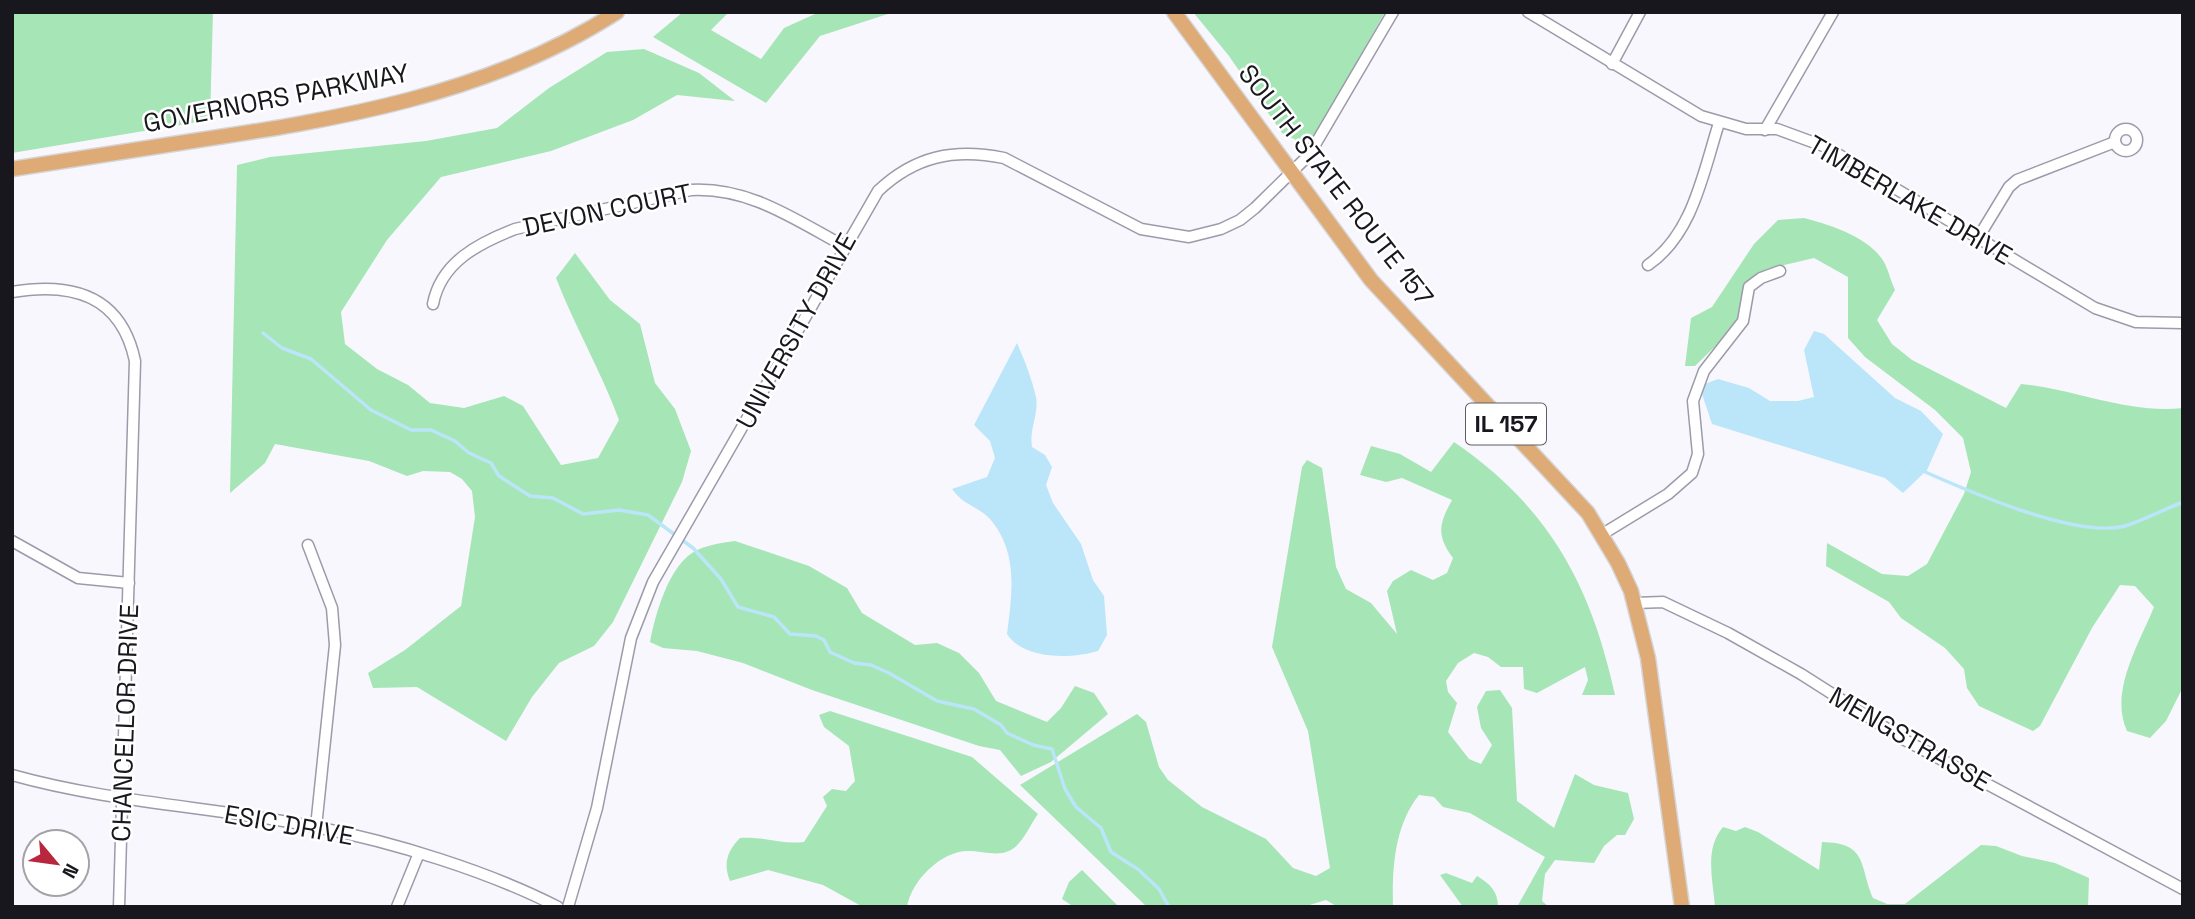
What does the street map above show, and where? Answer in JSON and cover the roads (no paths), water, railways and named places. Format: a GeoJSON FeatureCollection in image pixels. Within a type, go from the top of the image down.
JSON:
{"type":"FeatureCollection","features":[{"type":"Feature","properties":{"kind":"main road","name":"GOVERNORS PARKWAY"},"geometry":{"type":"LineString","coordinates":[[12,169],[256,131],[400,103],[523,61],[617,12]]}},
{"type":"Feature","properties":{"kind":"main road","name":"SOUTH STATE ROUTE 157"},"geometry":{"type":"LineString","coordinates":[[1174,12],[1289,172],[1377,287],[1588,513],[1618,563],[1635,603],[1651,679],[1682,907]]}},
{"type":"Feature","properties":{"kind":"street","name":"UNIVERSITY DRIVE"},"geometry":{"type":"LineString","coordinates":[[568,907],[593,823],[631,638],[640,610],[675,542],[844,246],[871,200],[884,185],[915,163],[944,155],[979,153],[1004,158],[1141,229],[1189,237],[1240,220],[1309,155],[1327,130],[1393,12]]}},
{"type":"Feature","properties":{"kind":"street","name":"TIMBERLAKE DRIVE"},"geometry":{"type":"LineString","coordinates":[[1528,12],[1612,64],[1718,123],[1777,130],[1826,147],[2095,308],[2115,317],[2154,324],[2183,323]]}},
{"type":"Feature","properties":{"kind":"street"},"geometry":{"type":"LineString","coordinates":[[1612,64],[1640,12]]}},
{"type":"Feature","properties":{"kind":"street"},"geometry":{"type":"LineString","coordinates":[[1765,130],[1833,12]]}},
{"type":"Feature","properties":{"kind":"street"},"geometry":{"type":"LineString","coordinates":[[1648,265],[1664,254],[1682,229],[1718,123]]}},
{"type":"Feature","properties":{"kind":"street"},"geometry":{"type":"LineString","coordinates":[[1978,238],[2009,187],[2017,180],[2115,142]]}},
{"type":"Feature","properties":{"kind":"street","name":"DEVON COURT"},"geometry":{"type":"LineString","coordinates":[[433,304],[438,287],[449,270],[467,252],[490,239],[515,229],[691,190],[709,189],[744,194],[844,246]]}},
{"type":"Feature","properties":{"kind":"street"},"geometry":{"type":"LineString","coordinates":[[1601,536],[1680,486],[1692,473],[1698,454],[1693,401],[1704,371],[1742,321],[1749,287],[1761,278],[1780,271]]}},
{"type":"Feature","properties":{"kind":"street"},"geometry":{"type":"LineString","coordinates":[[12,292],[40,288],[78,292],[100,303],[113,314],[130,340],[135,361],[136,400],[129,583]]}},
{"type":"Feature","properties":{"kind":"street","name":"CHANCELLOR DRIVE"},"geometry":{"type":"LineString","coordinates":[[12,541],[78,578],[129,583],[119,907]]}},
{"type":"Feature","properties":{"kind":"street"},"geometry":{"type":"LineString","coordinates":[[308,545],[332,608],[335,645],[316,827]]}},
{"type":"Feature","properties":{"kind":"street","name":"MENGSTRASSE"},"geometry":{"type":"LineString","coordinates":[[1635,603],[1663,601],[1728,633],[1801,674],[1903,738],[2183,889]]}},
{"type":"Feature","properties":{"kind":"street","name":"ESIC DRIVE"},"geometry":{"type":"LineString","coordinates":[[12,775],[124,800],[316,827],[419,853],[558,907]]}},
{"type":"Feature","properties":{"kind":"street"},"geometry":{"type":"LineString","coordinates":[[397,907],[419,853]]}},
{"type":"Feature","properties":{"kind":"water"},"geometry":{"type":"Polygon","coordinates":[[[1814,331],[1824,334],[1895,398],[1921,411],[1943,434],[1927,470],[1903,493],[1885,478],[1712,424],[1702,394],[1705,384],[1718,379],[1749,388],[1770,401],[1798,401],[1814,397],[1804,350],[1814,331]]]}},
{"type":"Feature","properties":{"kind":"water"},"geometry":{"type":"Polygon","coordinates":[[[1017,343],[1036,397],[1032,447],[1045,455],[1052,467],[1046,485],[1053,503],[1081,544],[1093,580],[1104,596],[1107,635],[1098,651],[1087,654],[1062,656],[1036,653],[1015,643],[1007,634],[1011,574],[1006,546],[990,519],[961,499],[952,489],[987,477],[995,458],[990,441],[974,425],[1017,343]]]}},
{"type":"Feature","properties":{"kind":"waterway"},"geometry":{"type":"LineString","coordinates":[[263,333],[282,348],[311,359],[371,410],[411,430],[431,430],[455,441],[469,453],[491,463],[499,476],[530,496],[553,498],[583,514],[619,510],[648,515],[693,548],[721,579],[738,607],[774,617],[790,634],[816,636],[824,640],[830,652],[854,663],[871,665],[889,673],[937,701],[974,709],[1001,725],[1007,733],[1033,745],[1052,749],[1065,789],[1076,807],[1101,828],[1111,852],[1139,870],[1159,889],[1169,907]]}},
{"type":"Feature","properties":{"kind":"waterway"},"geometry":{"type":"LineString","coordinates":[[1923,471],[2025,512],[2082,526],[2108,528],[2128,525],[2183,502]]}}]}
